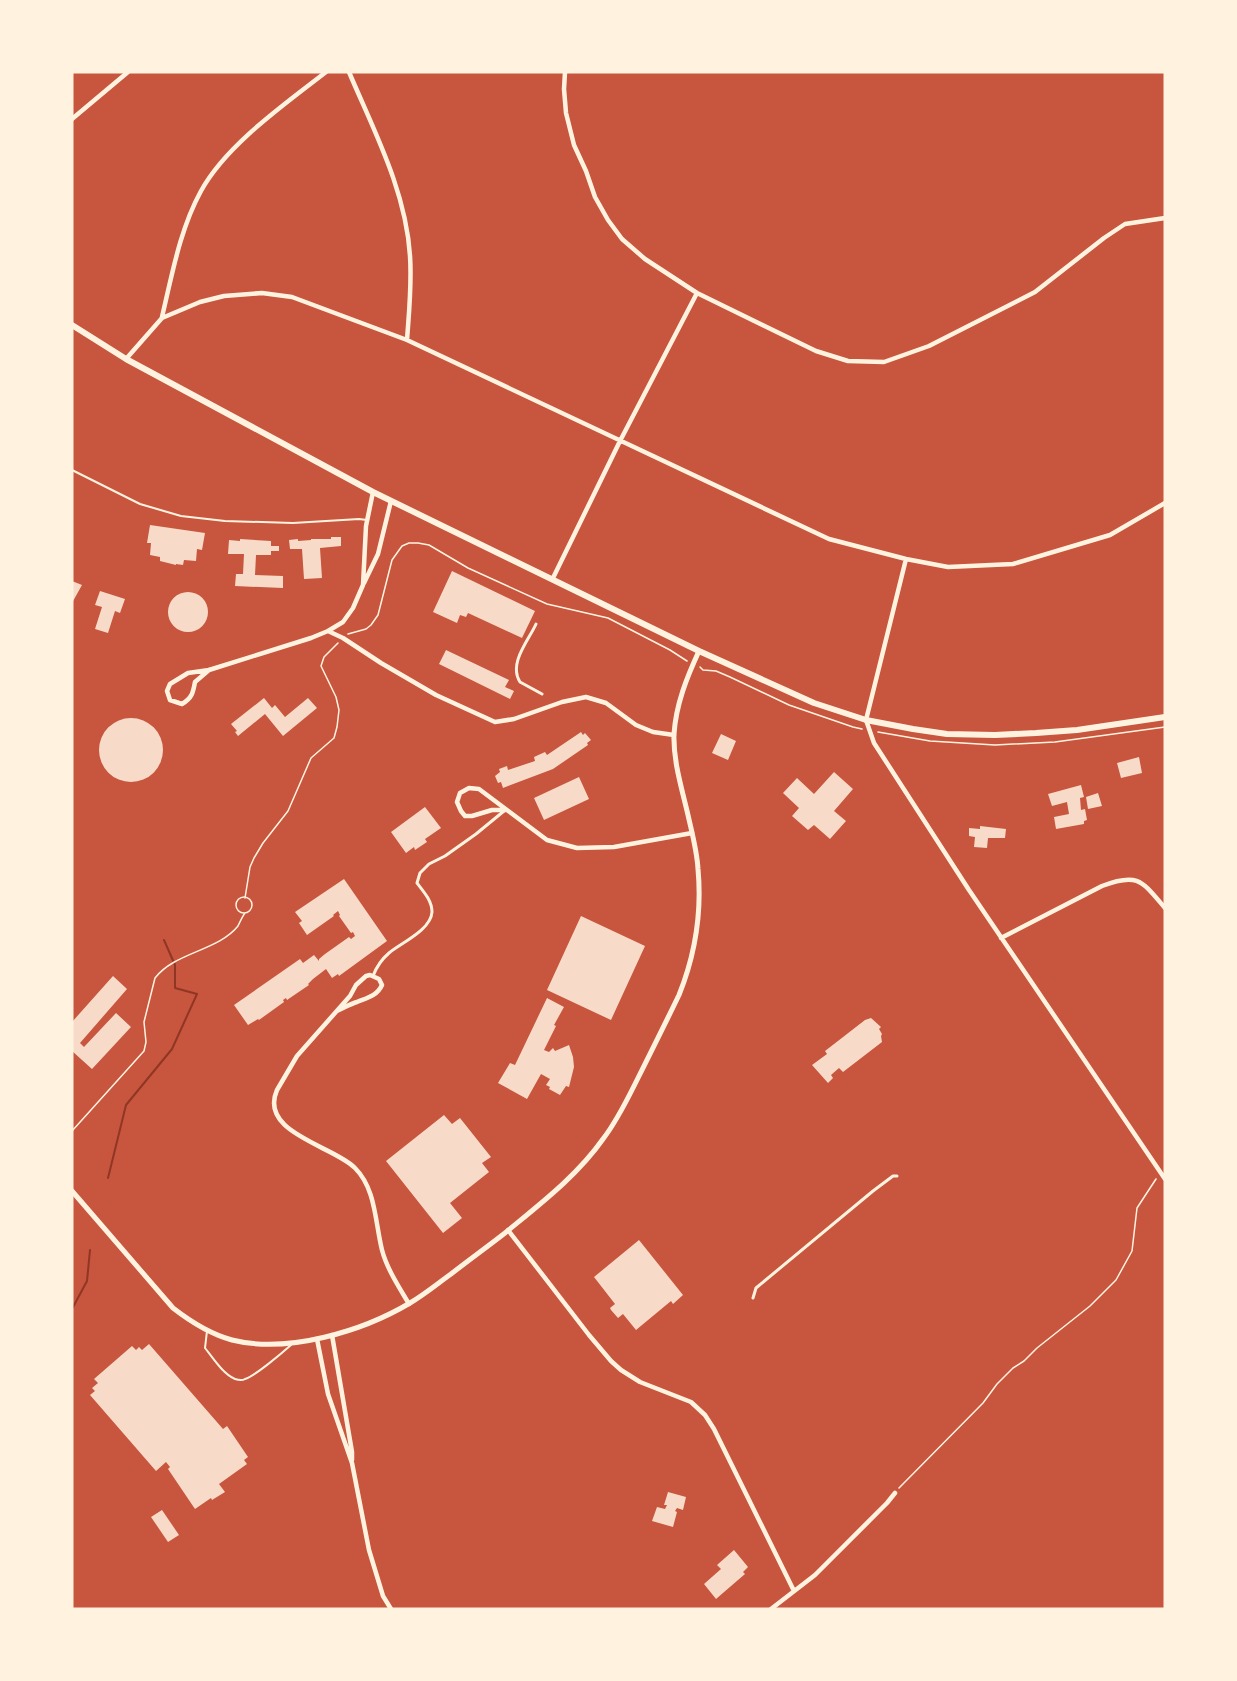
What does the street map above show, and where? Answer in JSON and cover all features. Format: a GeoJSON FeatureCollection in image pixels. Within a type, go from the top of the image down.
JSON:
{"type":"FeatureCollection","features":[{"type":"Feature","properties":{"kind":"main road"},"geometry":{"type":"LineString","coordinates":[[72,325],[126,359],[373,492],[699,651],[814,703],[866,720],[947,734],[995,735],[1077,730],[1165,717]]}},
{"type":"Feature","properties":{"kind":"street"},"geometry":{"type":"LineString","coordinates":[[72,119],[128,72]]}},
{"type":"Feature","properties":{"kind":"street"},"geometry":{"type":"LineString","coordinates":[[162,318],[186,225],[202,190],[228,155],[275,112],[326,72]]}},
{"type":"Feature","properties":{"kind":"street"},"geometry":{"type":"LineString","coordinates":[[349,72],[396,181],[405,219],[410,256],[410,301],[406,340]]}},
{"type":"Feature","properties":{"kind":"street"},"geometry":{"type":"LineString","coordinates":[[565,72],[566,112],[574,145],[595,196],[622,239],[645,259],[697,293],[816,351],[848,361],[884,362],[929,346],[1035,292],[1125,224],[1165,218]]}},
{"type":"Feature","properties":{"kind":"street"},"geometry":{"type":"LineString","coordinates":[[126,359],[162,318],[200,302],[224,296],[262,293],[292,297],[406,340],[829,539],[906,559],[948,567],[1013,564],[1110,535],[1165,503]]}},
{"type":"Feature","properties":{"kind":"street"},"geometry":{"type":"LineString","coordinates":[[553,578],[620,441],[697,293]]}},
{"type":"Feature","properties":{"kind":"street"},"geometry":{"type":"LineString","coordinates":[[363,585],[367,520],[373,492]]}},
{"type":"Feature","properties":{"kind":"street"},"geometry":{"type":"LineString","coordinates":[[209,670],[195,682],[194,693],[190,699],[182,704],[170,700],[167,691],[170,684],[188,673],[209,670],[312,639],[343,622],[378,554],[391,501]]}},
{"type":"Feature","properties":{"kind":"street"},"geometry":{"type":"LineString","coordinates":[[906,559],[866,720],[874,743],[1001,938],[1165,1179]]}},
{"type":"Feature","properties":{"kind":"street"},"geometry":{"type":"LineString","coordinates":[[536,624],[520,654],[516,672],[520,682],[542,694]]}},
{"type":"Feature","properties":{"kind":"street"},"geometry":{"type":"LineString","coordinates":[[328,631],[343,638],[409,681],[495,722],[514,719],[562,702],[586,697],[606,703],[636,725],[653,732],[674,735]]}},
{"type":"Feature","properties":{"kind":"street"},"geometry":{"type":"LineString","coordinates":[[72,1191],[167,1303],[207,1331],[233,1340],[259,1344],[317,1340],[371,1322],[409,1304],[554,1193],[603,1140],[621,1112],[686,978],[693,953],[699,913],[698,869],[675,759],[674,735],[679,699],[699,651]]}},
{"type":"Feature","properties":{"kind":"street"},"geometry":{"type":"LineString","coordinates":[[506,810],[492,810],[465,816],[457,802],[460,793],[469,788],[479,789],[547,840],[577,848],[614,848],[692,833]]}},
{"type":"Feature","properties":{"kind":"street"},"geometry":{"type":"LineString","coordinates":[[373,976],[387,954],[426,926],[432,914],[429,900],[417,884],[420,873],[429,864],[445,856],[506,810]]}},
{"type":"Feature","properties":{"kind":"street"},"geometry":{"type":"LineString","coordinates":[[1001,938],[1102,886],[1120,880],[1133,880],[1144,884],[1165,908]]}},
{"type":"Feature","properties":{"kind":"street"},"geometry":{"type":"LineString","coordinates":[[337,1011],[368,999],[380,989],[382,985],[378,979],[366,976],[356,985],[350,996],[297,1056],[277,1090],[275,1107],[280,1120],[287,1128],[343,1158],[365,1180],[385,1259],[409,1304]]}},
{"type":"Feature","properties":{"kind":"street"},"geometry":{"type":"LineString","coordinates":[[753,1298],[756,1288],[873,1191],[893,1176],[897,1176]]}},
{"type":"Feature","properties":{"kind":"street"},"geometry":{"type":"LineString","coordinates":[[508,1230],[589,1335],[616,1365],[640,1382],[691,1402],[705,1415],[794,1591]]}},
{"type":"Feature","properties":{"kind":"street"},"geometry":{"type":"LineString","coordinates":[[332,1335],[352,1463]]}},
{"type":"Feature","properties":{"kind":"street"},"geometry":{"type":"LineString","coordinates":[[317,1340],[328,1394],[352,1463],[369,1550],[383,1596],[391,1609]]}},
{"type":"Feature","properties":{"kind":"street"},"geometry":{"type":"LineString","coordinates":[[771,1609],[815,1575],[895,1493]]}},
{"type":"Feature","properties":{"kind":"lane"},"geometry":{"type":"LineString","coordinates":[[72,470],[140,504],[181,516],[225,521],[293,523],[367,520]]}},
{"type":"Feature","properties":{"kind":"lane"},"geometry":{"type":"LineString","coordinates":[[207,1331],[205,1348],[226,1372],[239,1380],[252,1375],[295,1342]]}},
{"type":"Feature","properties":{"kind":"path"},"geometry":{"type":"LineString","coordinates":[[245,898],[250,867],[254,858],[288,811],[311,758],[334,738],[339,710],[321,666],[324,657],[347,634],[366,629],[378,615],[392,560],[402,546],[409,543],[429,545],[468,568],[537,600],[608,618],[685,660]]}},
{"type":"Feature","properties":{"kind":"path"},"geometry":{"type":"LineString","coordinates":[[72,1131],[144,1051],[146,1042],[144,1022],[155,978],[183,957],[207,946],[238,926],[244,913],[249,911],[252,905],[245,898],[240,899],[236,905],[238,910],[244,913]]}},
{"type":"Feature","properties":{"kind":"path"},"geometry":{"type":"LineString","coordinates":[[895,1493],[983,1403],[1013,1368],[1090,1306],[1116,1280],[1131,1251],[1137,1208],[1156,1178],[1158,1170]]}},
{"type":"Feature","properties":{"kind":"building"},"geometry":{"type":"Polygon","coordinates":[[[150,525],[205,533],[202,550],[197,549],[196,561],[184,560],[183,565],[176,565],[160,561],[160,557],[150,555],[151,543],[147,543],[150,525]]]}},
{"type":"Feature","properties":{"kind":"building"},"geometry":{"type":"Polygon","coordinates":[[[331,537],[341,537],[341,546],[320,548],[322,578],[304,579],[302,549],[290,549],[289,540],[331,539],[331,537]]]}},
{"type":"Feature","properties":{"kind":"building"},"geometry":{"type":"Polygon","coordinates":[[[240,539],[271,541],[271,546],[279,546],[279,551],[271,551],[271,555],[256,555],[255,575],[283,576],[283,588],[235,586],[236,574],[243,574],[244,554],[228,554],[229,540],[240,541],[240,539]]]}},
{"type":"Feature","properties":{"kind":"building"},"geometry":{"type":"Polygon","coordinates":[[[452,571],[535,611],[522,638],[468,613],[466,617],[460,615],[457,623],[433,612],[452,571]]]}},
{"type":"Feature","properties":{"kind":"building"},"geometry":{"type":"Polygon","coordinates":[[[72,581],[82,585],[72,603],[72,581]]]}},
{"type":"Feature","properties":{"kind":"building"},"geometry":{"type":"Polygon","coordinates":[[[100,591],[125,599],[120,613],[115,611],[108,633],[95,629],[102,607],[95,605],[100,591]]]}},
{"type":"Feature","properties":{"kind":"building"},"geometry":{"type":"Polygon","coordinates":[[[188,592],[196,593],[202,598],[207,604],[207,620],[202,626],[196,631],[188,632],[180,631],[174,626],[169,620],[168,612],[169,604],[174,598],[180,593],[188,592]]]}},
{"type":"Feature","properties":{"kind":"building"},"geometry":{"type":"Polygon","coordinates":[[[446,650],[509,680],[505,687],[514,691],[510,699],[439,664],[446,650]]]}},
{"type":"Feature","properties":{"kind":"building"},"geometry":{"type":"Polygon","coordinates":[[[264,698],[272,708],[275,705],[285,717],[308,698],[317,708],[283,736],[265,714],[238,736],[231,724],[264,698]]]}},
{"type":"Feature","properties":{"kind":"building"},"geometry":{"type":"Polygon","coordinates":[[[131,718],[149,724],[157,732],[163,750],[157,768],[149,776],[131,782],[113,776],[105,768],[99,750],[105,732],[113,724],[131,718]]]}},
{"type":"Feature","properties":{"kind":"building"},"geometry":{"type":"Polygon","coordinates":[[[581,732],[591,740],[587,743],[588,745],[553,769],[503,788],[501,782],[498,783],[495,776],[500,772],[499,769],[507,766],[508,770],[535,761],[534,757],[545,752],[547,755],[581,732]]]}},
{"type":"Feature","properties":{"kind":"building"},"geometry":{"type":"Polygon","coordinates":[[[721,734],[736,741],[728,760],[712,753],[721,734]]]}},
{"type":"Feature","properties":{"kind":"building"},"geometry":{"type":"Polygon","coordinates":[[[1139,757],[1142,773],[1121,778],[1117,763],[1139,757]]]}},
{"type":"Feature","properties":{"kind":"building"},"geometry":{"type":"Polygon","coordinates":[[[834,772],[853,789],[834,811],[846,821],[830,839],[814,825],[808,830],[792,816],[799,808],[783,793],[797,778],[814,794],[834,772]]]}},
{"type":"Feature","properties":{"kind":"building"},"geometry":{"type":"Polygon","coordinates":[[[579,777],[589,799],[544,820],[534,798],[579,777]]]}},
{"type":"Feature","properties":{"kind":"building"},"geometry":{"type":"Polygon","coordinates":[[[1081,785],[1084,797],[1080,798],[1081,810],[1085,809],[1087,820],[1084,824],[1056,829],[1054,817],[1069,814],[1067,802],[1052,806],[1048,794],[1081,785]]]}},
{"type":"Feature","properties":{"kind":"building"},"geometry":{"type":"Polygon","coordinates":[[[1098,793],[1102,806],[1088,809],[1086,797],[1098,793]]]}},
{"type":"Feature","properties":{"kind":"building"},"geometry":{"type":"Polygon","coordinates":[[[425,807],[441,828],[425,839],[427,842],[406,853],[391,832],[425,807]]]}},
{"type":"Feature","properties":{"kind":"building"},"geometry":{"type":"Polygon","coordinates":[[[980,826],[1006,829],[1005,838],[988,838],[987,848],[974,847],[975,837],[969,836],[969,828],[980,829],[980,826]]]}},
{"type":"Feature","properties":{"kind":"building"},"geometry":{"type":"Polygon","coordinates":[[[344,879],[387,941],[339,976],[338,974],[332,978],[326,969],[309,985],[287,1000],[286,998],[283,1000],[284,1002],[259,1020],[248,1025],[234,1005],[300,959],[303,963],[314,955],[319,961],[349,937],[351,939],[355,936],[339,916],[338,911],[307,935],[299,923],[302,921],[295,912],[344,879]]]}},
{"type":"Feature","properties":{"kind":"building"},"geometry":{"type":"Polygon","coordinates":[[[581,916],[645,946],[611,1020],[547,990],[581,916]]]}},
{"type":"Feature","properties":{"kind":"building"},"geometry":{"type":"Polygon","coordinates":[[[113,976],[127,989],[80,1043],[84,1047],[116,1013],[131,1027],[92,1069],[72,1051],[72,1022],[113,976]]]}},
{"type":"Feature","properties":{"kind":"building"},"geometry":{"type":"Polygon","coordinates":[[[547,998],[564,1007],[544,1050],[549,1052],[553,1048],[555,1051],[569,1045],[574,1067],[569,1087],[566,1086],[560,1095],[549,1089],[550,1087],[546,1085],[550,1079],[541,1074],[527,1099],[498,1083],[510,1063],[515,1065],[547,998]]]}},
{"type":"Feature","properties":{"kind":"building"},"geometry":{"type":"Polygon","coordinates":[[[871,1018],[881,1027],[879,1029],[882,1042],[843,1072],[839,1068],[831,1075],[833,1078],[828,1083],[812,1065],[827,1054],[825,1051],[865,1020],[871,1018]]]}},
{"type":"Feature","properties":{"kind":"building"},"geometry":{"type":"Polygon","coordinates":[[[444,1115],[452,1124],[460,1118],[491,1157],[482,1163],[489,1172],[450,1203],[462,1218],[443,1233],[386,1161],[444,1115]]]}},
{"type":"Feature","properties":{"kind":"building"},"geometry":{"type":"Polygon","coordinates":[[[639,1240],[683,1295],[673,1304],[671,1301],[636,1330],[623,1314],[618,1318],[611,1310],[610,1308],[615,1304],[594,1277],[639,1240]]]}},
{"type":"Feature","properties":{"kind":"building"},"geometry":{"type":"Polygon","coordinates":[[[149,1344],[223,1429],[227,1426],[248,1457],[244,1460],[247,1464],[219,1484],[225,1492],[195,1509],[168,1469],[170,1467],[166,1462],[156,1471],[90,1395],[95,1391],[92,1388],[98,1383],[94,1379],[132,1346],[136,1350],[139,1347],[142,1350],[149,1344]]]}},
{"type":"Feature","properties":{"kind":"building"},"geometry":{"type":"Polygon","coordinates":[[[668,1492],[686,1497],[683,1510],[677,1508],[675,1511],[677,1512],[673,1527],[652,1521],[657,1507],[665,1509],[668,1492]]]}},
{"type":"Feature","properties":{"kind":"building"},"geometry":{"type":"Polygon","coordinates":[[[162,1510],[179,1535],[168,1542],[151,1517],[162,1510]]]}},
{"type":"Feature","properties":{"kind":"building"},"geometry":{"type":"Polygon","coordinates":[[[734,1550],[748,1567],[743,1572],[745,1574],[716,1599],[704,1584],[721,1569],[717,1565],[734,1550]]]}},
{"type":"Feature","properties":{"kind":"waterway"},"geometry":{"type":"LineString","coordinates":[[108,1178],[126,1105],[172,1049],[197,994],[175,988],[175,965],[164,940]]}},
{"type":"Feature","properties":{"kind":"waterway"},"geometry":{"type":"LineString","coordinates":[[72,1309],[87,1281],[90,1250]]}}]}
